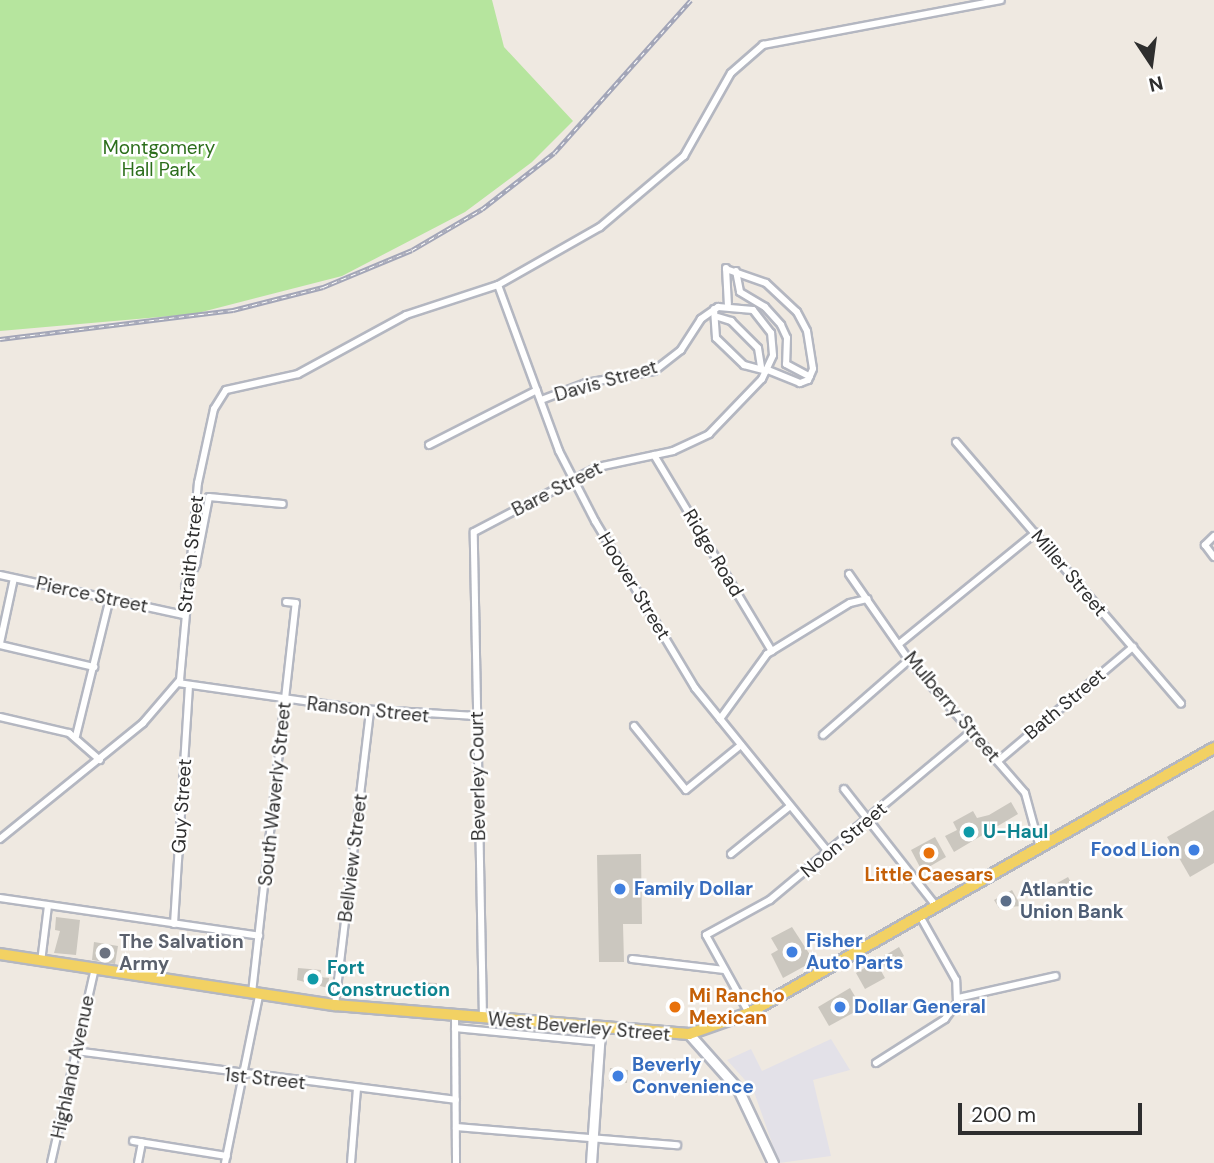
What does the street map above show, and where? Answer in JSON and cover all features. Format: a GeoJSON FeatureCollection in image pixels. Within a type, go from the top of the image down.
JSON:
{"type":"FeatureCollection","features":[{"type":"Feature","properties":{"kind":"main road","name":"West Beverley Street"},"geometry":{"type":"LineString","coordinates":[[0,954],[94,972],[455,1023],[483,1020],[600,1031],[689,1034],[750,1013],[1214,748]]}},
{"type":"Feature","properties":{"kind":"street"},"geometry":{"type":"LineString","coordinates":[[498,285],[600,227],[666,174],[692,146],[732,72],[757,49],[786,38],[930,18],[1001,0]]}},
{"type":"Feature","properties":{"kind":"street"},"geometry":{"type":"LineString","coordinates":[[725,267],[766,283],[797,312],[811,348],[810,377],[800,383],[744,365],[716,338],[718,317],[714,309],[729,304],[725,267]]}},
{"type":"Feature","properties":{"kind":"street"},"geometry":{"type":"LineString","coordinates":[[736,271],[740,292],[765,307],[781,325],[787,338],[784,362],[810,377]]}},
{"type":"Feature","properties":{"kind":"street","name":"Hoover Street"},"geometry":{"type":"LineString","coordinates":[[498,285],[572,480],[691,682],[829,853]]}},
{"type":"Feature","properties":{"kind":"street","name":"Straith Street"},"geometry":{"type":"LineString","coordinates":[[178,683],[186,662],[184,587],[198,483],[219,398],[240,384],[298,374],[413,312],[498,285]]}},
{"type":"Feature","properties":{"kind":"street","name":"Bare Street"},"geometry":{"type":"LineString","coordinates":[[474,532],[572,480],[618,460],[654,456],[709,434],[746,400],[765,370],[774,347],[769,327],[753,310],[729,304]]}},
{"type":"Feature","properties":{"kind":"street","name":"Davis Street"},"geometry":{"type":"LineString","coordinates":[[541,400],[586,383],[654,370],[681,349],[714,309]]}},
{"type":"Feature","properties":{"kind":"street"},"geometry":{"type":"LineString","coordinates":[[718,317],[731,321],[758,348],[765,370]]}},
{"type":"Feature","properties":{"kind":"street","name":"Davis Street"},"geometry":{"type":"LineString","coordinates":[[429,445],[537,390]]}},
{"type":"Feature","properties":{"kind":"street","name":"Miller Street"},"geometry":{"type":"LineString","coordinates":[[956,442],[1181,704]]}},
{"type":"Feature","properties":{"kind":"street","name":"Ridge Road"},"geometry":{"type":"LineString","coordinates":[[654,456],[772,651]]}},
{"type":"Feature","properties":{"kind":"street"},"geometry":{"type":"LineString","coordinates":[[184,587],[193,574],[209,497],[283,504]]}},
{"type":"Feature","properties":{"kind":"street","name":"Beverley Court"},"geometry":{"type":"LineString","coordinates":[[474,532],[483,1020]]}},
{"type":"Feature","properties":{"kind":"street"},"geometry":{"type":"LineString","coordinates":[[899,644],[1035,533]]}},
{"type":"Feature","properties":{"kind":"street"},"geometry":{"type":"LineString","coordinates":[[1214,536],[1206,542],[1214,557]]}},
{"type":"Feature","properties":{"kind":"street","name":"Mulberry Street"},"geometry":{"type":"LineString","coordinates":[[849,574],[909,660],[1028,798],[1040,848]]}},
{"type":"Feature","properties":{"kind":"street","name":"Pierce Street"},"geometry":{"type":"LineString","coordinates":[[0,575],[184,615]]}},
{"type":"Feature","properties":{"kind":"street"},"geometry":{"type":"LineString","coordinates":[[14,578],[0,644],[94,667]]}},
{"type":"Feature","properties":{"kind":"street"},"geometry":{"type":"LineString","coordinates":[[76,736],[110,598]]}},
{"type":"Feature","properties":{"kind":"street"},"geometry":{"type":"LineString","coordinates":[[720,719],[772,651],[857,600],[869,600]]}},
{"type":"Feature","properties":{"kind":"street","name":"South Waverly Street"},"geometry":{"type":"LineString","coordinates":[[226,1159],[255,995],[259,936],[296,603],[286,602]]}},
{"type":"Feature","properties":{"kind":"street","name":"Bath Street"},"geometry":{"type":"LineString","coordinates":[[998,761],[1132,648]]}},
{"type":"Feature","properties":{"kind":"street"},"geometry":{"type":"LineString","coordinates":[[823,735],[909,660]]}},
{"type":"Feature","properties":{"kind":"street"},"geometry":{"type":"LineString","coordinates":[[0,839],[100,760],[178,683]]}},
{"type":"Feature","properties":{"kind":"street","name":"Ranson Street"},"geometry":{"type":"LineString","coordinates":[[178,683],[189,688],[286,701],[370,710],[476,716]]}},
{"type":"Feature","properties":{"kind":"street","name":"Guy Street"},"geometry":{"type":"LineString","coordinates":[[174,924],[189,688]]}},
{"type":"Feature","properties":{"kind":"street","name":"Bellview Street"},"geometry":{"type":"LineString","coordinates":[[335,1005],[370,710]]}},
{"type":"Feature","properties":{"kind":"street"},"geometry":{"type":"LineString","coordinates":[[0,718],[76,736],[100,760]]}},
{"type":"Feature","properties":{"kind":"street"},"geometry":{"type":"LineString","coordinates":[[634,726],[686,790],[741,745]]}},
{"type":"Feature","properties":{"kind":"street","name":"Noon Street"},"geometry":{"type":"LineString","coordinates":[[724,970],[706,935],[770,900],[869,820],[971,732]]}},
{"type":"Feature","properties":{"kind":"street"},"geometry":{"type":"LineString","coordinates":[[844,789],[937,907]]}},
{"type":"Feature","properties":{"kind":"street"},"geometry":{"type":"LineString","coordinates":[[731,854],[790,806]]}},
{"type":"Feature","properties":{"kind":"street"},"geometry":{"type":"LineString","coordinates":[[0,898],[259,936]]}},
{"type":"Feature","properties":{"kind":"street"},"geometry":{"type":"LineString","coordinates":[[41,962],[48,905]]}},
{"type":"Feature","properties":{"kind":"street"},"geometry":{"type":"LineString","coordinates":[[876,1063],[948,1017],[958,998],[956,980],[920,916]]}},
{"type":"Feature","properties":{"kind":"street"},"geometry":{"type":"LineString","coordinates":[[632,959],[724,970],[750,1013]]}},
{"type":"Feature","properties":{"kind":"street","name":"Highland Avenue"},"geometry":{"type":"LineString","coordinates":[[51,1163],[94,972]]}},
{"type":"Feature","properties":{"kind":"street"},"geometry":{"type":"LineString","coordinates":[[958,998],[1056,976]]}},
{"type":"Feature","properties":{"kind":"street"},"geometry":{"type":"LineString","coordinates":[[455,1023],[456,1163]]}},
{"type":"Feature","properties":{"kind":"street","name":"West Beverley Street"},"geometry":{"type":"LineString","coordinates":[[455,1023],[601,1042]]}},
{"type":"Feature","properties":{"kind":"street"},"geometry":{"type":"LineString","coordinates":[[591,1163],[600,1031]]}},
{"type":"Feature","properties":{"kind":"street"},"geometry":{"type":"LineString","coordinates":[[689,1034],[738,1089],[773,1163]]}},
{"type":"Feature","properties":{"kind":"street","name":"1st Street"},"geometry":{"type":"LineString","coordinates":[[75,1051],[242,1077],[456,1100]]}},
{"type":"Feature","properties":{"kind":"street"},"geometry":{"type":"LineString","coordinates":[[351,1163],[357,1088]]}},
{"type":"Feature","properties":{"kind":"street"},"geometry":{"type":"LineString","coordinates":[[456,1127],[677,1145]]}},
{"type":"Feature","properties":{"kind":"street"},"geometry":{"type":"LineString","coordinates":[[133,1141],[226,1159]]}},
{"type":"Feature","properties":{"kind":"street"},"geometry":{"type":"LineString","coordinates":[[138,1163],[142,1142]]}},
{"type":"Feature","properties":{"kind":"shaded area"},"geometry":{"type":"Polygon","coordinates":[[[831,1039],[850,1070],[813,1080],[831,1156],[779,1163],[753,1089],[727,1060],[751,1049],[762,1071],[831,1039]]]}},
{"type":"Feature","properties":{"kind":"green space","name":"Montgomery Hall Park"},"geometry":{"type":"Polygon","coordinates":[[[0,0],[492,0],[504,47],[573,121],[532,162],[465,212],[342,276],[194,314],[0,331],[0,0]]]}},
{"type":"Feature","properties":{"kind":"building","name":"U-Haul"},"geometry":{"type":"Polygon","coordinates":[[[1011,802],[1018,814],[954,852],[945,836],[957,830],[953,822],[973,811],[977,818],[989,815],[1011,802]]]}},
{"type":"Feature","properties":{"kind":"building","name":"Food Lion"},"geometry":{"type":"Polygon","coordinates":[[[1214,810],[1214,863],[1190,877],[1167,837],[1214,810]]]}},
{"type":"Feature","properties":{"kind":"building","name":"Little Caesars"},"geometry":{"type":"Polygon","coordinates":[[[935,837],[946,857],[922,871],[911,850],[935,837]]]}},
{"type":"Feature","properties":{"kind":"building","name":"Family Dollar"},"geometry":{"type":"Polygon","coordinates":[[[641,854],[642,924],[623,924],[624,962],[599,962],[597,855],[641,854]]]}},
{"type":"Feature","properties":{"kind":"building"},"geometry":{"type":"Polygon","coordinates":[[[1068,877],[1074,888],[1058,897],[1052,886],[1068,877]]]}},
{"type":"Feature","properties":{"kind":"building","name":"Atlantic Union Bank"},"geometry":{"type":"Polygon","coordinates":[[[1012,890],[1021,906],[999,908],[994,900],[1012,890]]]}},
{"type":"Feature","properties":{"kind":"building"},"geometry":{"type":"Polygon","coordinates":[[[56,917],[80,920],[76,955],[54,953],[60,931],[55,930],[56,917]]]}},
{"type":"Feature","properties":{"kind":"building","name":"Fisher Auto Parts"},"geometry":{"type":"Polygon","coordinates":[[[792,927],[814,961],[783,978],[771,954],[778,950],[771,938],[792,927]]]}},
{"type":"Feature","properties":{"kind":"building","name":"The Salvation Army"},"geometry":{"type":"Polygon","coordinates":[[[94,942],[118,946],[115,964],[92,960],[94,942]]]}},
{"type":"Feature","properties":{"kind":"building"},"geometry":{"type":"Polygon","coordinates":[[[899,947],[904,956],[880,969],[885,978],[865,989],[856,973],[899,947]]]}},
{"type":"Feature","properties":{"kind":"building","name":"Fort Construction"},"geometry":{"type":"Polygon","coordinates":[[[298,968],[321,970],[320,977],[329,978],[328,988],[297,980],[298,968]]]}},
{"type":"Feature","properties":{"kind":"building"},"geometry":{"type":"Polygon","coordinates":[[[414,982],[437,983],[437,995],[414,995],[414,982]]]}},
{"type":"Feature","properties":{"kind":"building","name":"Dollar General"},"geometry":{"type":"Polygon","coordinates":[[[850,988],[862,1008],[829,1026],[818,1007],[850,988]]]}},
{"type":"Feature","properties":{"kind":"building","name":"Beverly Convenience"},"geometry":{"type":"Polygon","coordinates":[[[610,1068],[628,1070],[627,1083],[609,1081],[610,1068]]]}},
{"type":"Feature","properties":{"kind":"railway"},"geometry":{"type":"LineString","coordinates":[[0,339],[233,310],[323,287],[412,250],[482,209],[554,153],[691,0]]}},
{"type":"Feature","properties":{"kind":"place","name":"U-Haul"},"geometry":{"type":"Point","coordinates":[969,832]}},
{"type":"Feature","properties":{"kind":"place","name":"Food Lion"},"geometry":{"type":"Point","coordinates":[1194,850]}},
{"type":"Feature","properties":{"kind":"place","name":"Little Caesars"},"geometry":{"type":"Point","coordinates":[929,853]}},
{"type":"Feature","properties":{"kind":"place","name":"Family Dollar"},"geometry":{"type":"Point","coordinates":[620,889]}},
{"type":"Feature","properties":{"kind":"place","name":"Atlantic Union Bank"},"geometry":{"type":"Point","coordinates":[1006,901]}},
{"type":"Feature","properties":{"kind":"place","name":"Fisher Auto Parts"},"geometry":{"type":"Point","coordinates":[792,952]}},
{"type":"Feature","properties":{"kind":"place","name":"The Salvation Army"},"geometry":{"type":"Point","coordinates":[105,953]}},
{"type":"Feature","properties":{"kind":"place","name":"Fort Construction"},"geometry":{"type":"Point","coordinates":[313,979]}},
{"type":"Feature","properties":{"kind":"place","name":"Mi Rancho Mexican"},"geometry":{"type":"Point","coordinates":[675,1007]}},
{"type":"Feature","properties":{"kind":"place","name":"Dollar General"},"geometry":{"type":"Point","coordinates":[840,1007]}},
{"type":"Feature","properties":{"kind":"place","name":"Beverly Convenience"},"geometry":{"type":"Point","coordinates":[618,1076]}}]}
